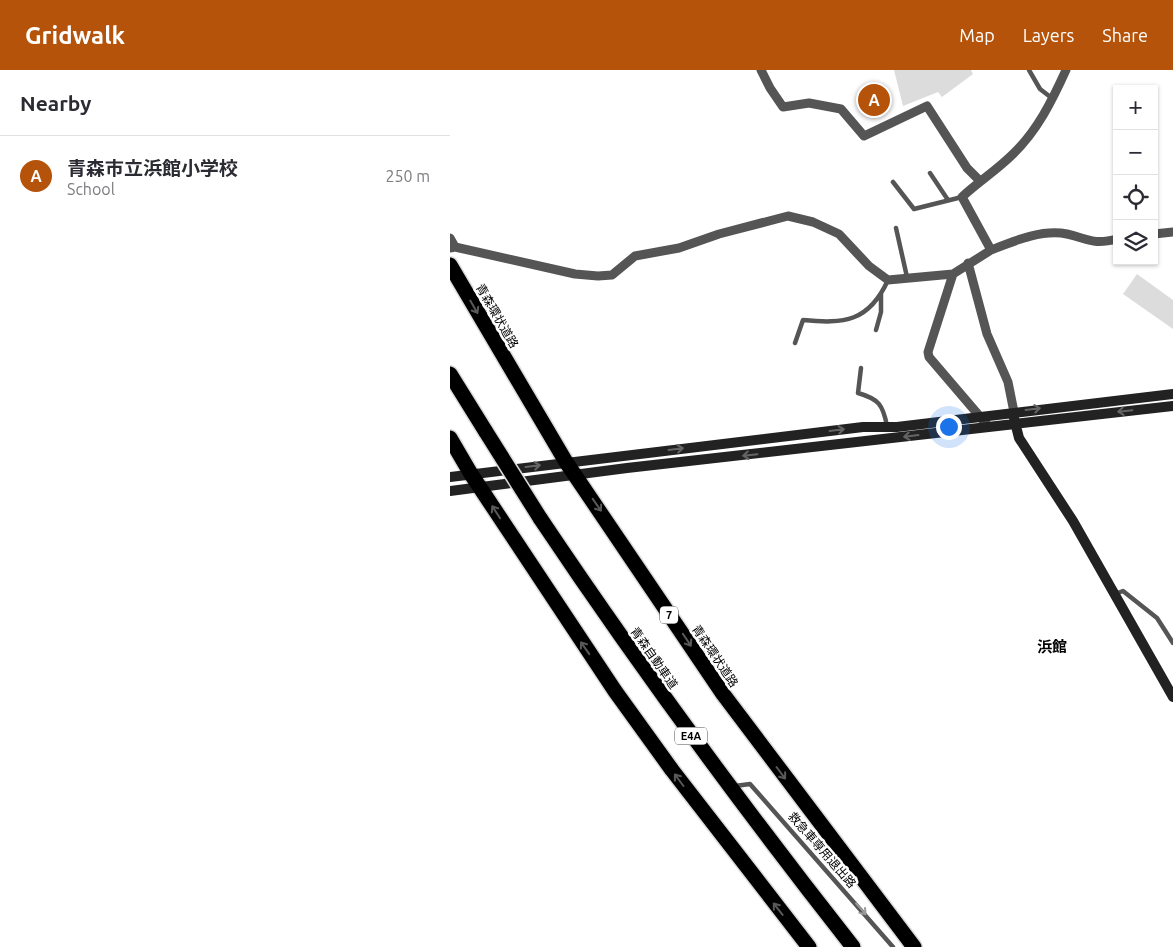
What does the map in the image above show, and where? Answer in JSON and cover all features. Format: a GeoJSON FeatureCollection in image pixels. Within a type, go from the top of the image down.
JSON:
{"type":"FeatureCollection","features":[{"type":"Feature","properties":{"kind":"highway","name":"青森環状道路"},"geometry":{"type":"LineString","coordinates":[[450,265],[570,468],[723,694],[914,947]]}},
{"type":"Feature","properties":{"kind":"highway","name":"青森自動車道"},"geometry":{"type":"LineString","coordinates":[[450,374],[540,518],[640,666],[728,787],[853,947]]}},
{"type":"Feature","properties":{"kind":"highway"},"geometry":{"type":"LineString","coordinates":[[450,438],[475,481],[577,636],[643,730],[809,947]]}},
{"type":"Feature","properties":{"kind":"street"},"geometry":{"type":"LineString","coordinates":[[761,70],[783,106],[809,102],[841,109],[864,136],[927,106],[967,168],[980,181]]}},
{"type":"Feature","properties":{"kind":"street"},"geometry":{"type":"LineString","coordinates":[[991,250],[962,197],[1013,154],[1034,130],[1054,100],[1066,70]]}},
{"type":"Feature","properties":{"kind":"street"},"geometry":{"type":"LineString","coordinates":[[450,238],[452,248],[575,274],[598,276],[612,275],[635,256],[679,248],[719,234],[788,216],[813,222],[839,234],[869,266],[888,280],[953,274],[991,250],[1016,240],[1044,234],[1066,234],[1088,242],[1113,239]]}},
{"type":"Feature","properties":{"kind":"street"},"geometry":{"type":"LineString","coordinates":[[1158,234],[1173,232]]}},
{"type":"Feature","properties":{"kind":"street"},"geometry":{"type":"LineString","coordinates":[[968,263],[987,334],[1008,382],[1014,412],[1014,423],[1019,438],[1072,521],[1173,697]]}},
{"type":"Feature","properties":{"kind":"street"},"geometry":{"type":"LineString","coordinates":[[953,274],[928,352],[929,357],[988,426]]}},
{"type":"Feature","properties":{"kind":"street"},"geometry":{"type":"LineString","coordinates":[[450,490],[475,481],[863,427],[887,427],[1173,394]]}},
{"type":"Feature","properties":{"kind":"street"},"geometry":{"type":"LineString","coordinates":[[450,477],[475,481],[570,468],[803,450],[988,426],[1173,406]]}},
{"type":"Feature","properties":{"kind":"lane"},"geometry":{"type":"LineString","coordinates":[[1029,70],[1040,89],[1054,100]]}},
{"type":"Feature","properties":{"kind":"lane"},"geometry":{"type":"LineString","coordinates":[[930,173],[948,200]]}},
{"type":"Feature","properties":{"kind":"lane"},"geometry":{"type":"LineString","coordinates":[[893,182],[914,208],[962,197]]}},
{"type":"Feature","properties":{"kind":"lane"},"geometry":{"type":"LineString","coordinates":[[896,228],[907,278]]}},
{"type":"Feature","properties":{"kind":"lane"},"geometry":{"type":"LineString","coordinates":[[795,343],[803,320],[843,322],[854,318],[881,294],[888,280]]}},
{"type":"Feature","properties":{"kind":"lane"},"geometry":{"type":"LineString","coordinates":[[876,330],[881,312],[881,294]]}},
{"type":"Feature","properties":{"kind":"lane"},"geometry":{"type":"LineString","coordinates":[[861,368],[858,394],[873,397],[880,403],[887,427]]}},
{"type":"Feature","properties":{"kind":"lane"},"geometry":{"type":"LineString","coordinates":[[1115,594],[1123,591],[1157,618],[1173,643]]}},
{"type":"Feature","properties":{"kind":"lane","name":"救急車専用退出路"},"geometry":{"type":"LineString","coordinates":[[728,787],[750,784],[893,947]]}},
{"type":"Feature","properties":{"kind":"shaded area"},"geometry":{"type":"Polygon","coordinates":[[[894,70],[971,70],[973,74],[942,97],[938,92],[903,106],[894,70]]]}},
{"type":"Feature","properties":{"kind":"shaded area"},"geometry":{"type":"Polygon","coordinates":[[[1137,274],[1173,300],[1173,329],[1123,294],[1137,274]]]}},
{"type":"Feature","properties":{"kind":"place","name":"青森市立浜館小学校"},"geometry":{"type":"Point","coordinates":[874,100]}},
{"type":"Feature","properties":{"kind":"district","name":"浜館"},"geometry":{"type":"Point","coordinates":[1052,647]}}]}
